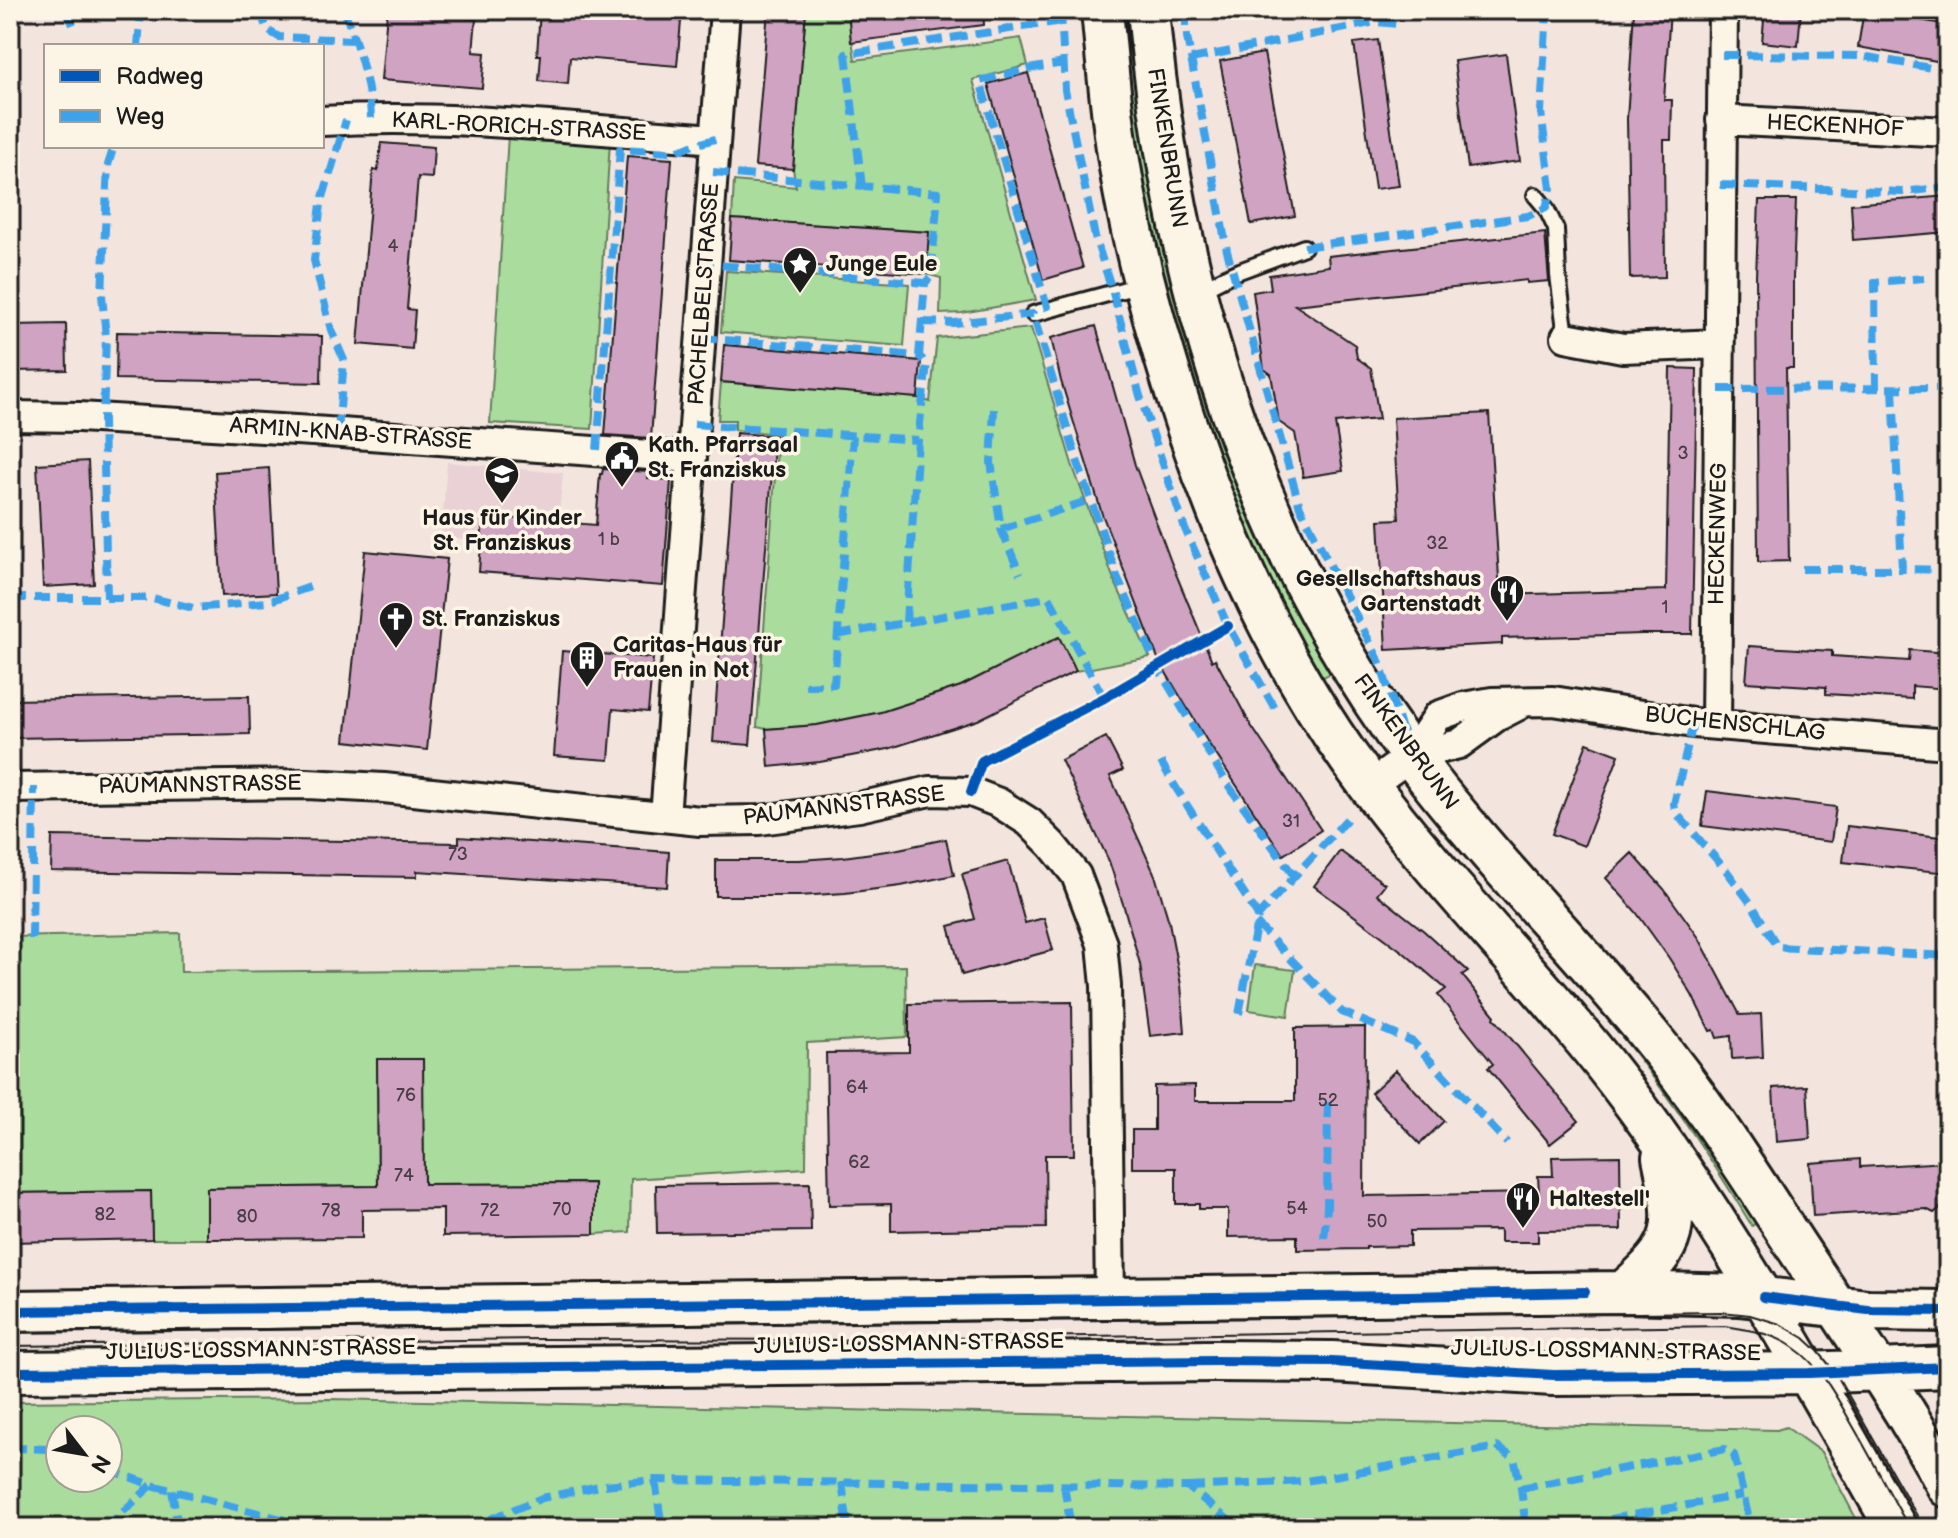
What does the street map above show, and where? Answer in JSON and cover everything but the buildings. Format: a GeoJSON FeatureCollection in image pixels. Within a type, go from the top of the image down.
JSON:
{"type":"FeatureCollection","features":[{"type":"Feature","properties":{"kind":"main road"},"geometry":{"type":"LineString","coordinates":[[1102,10],[1120,168],[1145,284],[1175,391],[1211,496],[1279,645],[1308,697],[1369,786],[1605,1064],[1659,1138],[1763,1297],[1896,1528]]}},
{"type":"Feature","properties":{"kind":"main road","name":"FINKENBRUNN"},"geometry":{"type":"LineString","coordinates":[[1148,10],[1178,225],[1230,412],[1284,542],[1336,641],[1411,756],[1486,848],[1670,1060],[1878,1370]]}},
{"type":"Feature","properties":{"kind":"main road"},"geometry":{"type":"LineString","coordinates":[[1623,1292],[1651,1267],[1667,1245],[1671,1230],[1672,1198],[1659,1138]]}},
{"type":"Feature","properties":{"kind":"main road","name":"JULIUS-LOSSMANN-STRASSE"},"geometry":{"type":"LineString","coordinates":[[10,1311],[1679,1292],[1763,1297],[1868,1310],[1948,1311]]}},
{"type":"Feature","properties":{"kind":"main road","name":"JULIUS-LOSSMANN-STRASSE"},"geometry":{"type":"LineString","coordinates":[[10,1372],[1242,1361],[1332,1362],[1553,1375],[1809,1373],[1948,1367]]}},
{"type":"Feature","properties":{"kind":"main road"},"geometry":{"type":"LineString","coordinates":[[1878,1370],[1945,1468]]}},
{"type":"Feature","properties":{"kind":"street","name":"PACHELBELSTRASSE"},"geometry":{"type":"LineString","coordinates":[[665,817],[725,10]]}},
{"type":"Feature","properties":{"kind":"street","name":"HECKENWEG"},"geometry":{"type":"LineString","coordinates":[[1716,724],[1723,10]]}},
{"type":"Feature","properties":{"kind":"street","name":"KARL-RORICH-STRASSE"},"geometry":{"type":"LineString","coordinates":[[324,121],[458,120],[715,139]]}},
{"type":"Feature","properties":{"kind":"street","name":"HECKENHOF"},"geometry":{"type":"LineString","coordinates":[[1721,120],[1948,132]]}},
{"type":"Feature","properties":{"kind":"street"},"geometry":{"type":"LineString","coordinates":[[1566,337],[1623,348],[1719,344]]}},
{"type":"Feature","properties":{"kind":"street","name":"ARMIN-KNAB-STRASSE"},"geometry":{"type":"LineString","coordinates":[[10,416],[298,430],[692,458]]}},
{"type":"Feature","properties":{"kind":"street","name":"BUCHENSCHLAG"},"geometry":{"type":"LineString","coordinates":[[1369,786],[1411,756],[1438,716],[1463,707],[1492,702],[1553,701],[1693,723],[1948,744]]}},
{"type":"Feature","properties":{"kind":"street","name":"PAUMANNSTRASSE"},"geometry":{"type":"LineString","coordinates":[[10,788],[307,784],[384,788],[700,821],[759,820],[859,807],[930,791],[971,792],[999,803],[1029,822],[1076,875],[1102,944],[1106,986],[1110,1299]]}},
{"type":"Feature","properties":{"kind":"lane"},"geometry":{"type":"LineString","coordinates":[[1535,195],[1546,208],[1556,229],[1566,337]]}},
{"type":"Feature","properties":{"kind":"lane"},"geometry":{"type":"LineString","coordinates":[[1195,293],[1234,273],[1304,247]]}},
{"type":"Feature","properties":{"kind":"lane"},"geometry":{"type":"LineString","coordinates":[[1033,314],[1145,284]]}},
{"type":"Feature","properties":{"kind":"shaded area","name":"Haus für Kinder St. Franziskus"},"geometry":{"type":"Polygon","coordinates":[[[447,462],[563,473],[553,576],[478,572],[481,542],[441,537],[447,462]]]}},
{"type":"Feature","properties":{"kind":"green space"},"geometry":{"type":"Polygon","coordinates":[[[806,10],[848,10],[855,60],[1021,38],[1028,65],[973,80],[1036,300],[940,314],[941,278],[926,274],[928,232],[732,219],[734,181],[796,187],[793,169],[806,10]]]}},
{"type":"Feature","properties":{"kind":"green space"},"geometry":{"type":"Polygon","coordinates":[[[1118,10],[1130,10],[1133,54],[1336,670],[1318,680],[1287,626],[1197,414],[1138,177],[1118,10]]]}},
{"type":"Feature","properties":{"kind":"green space"},"geometry":{"type":"Polygon","coordinates":[[[508,135],[610,141],[592,429],[490,423],[508,135]]]}},
{"type":"Feature","properties":{"kind":"green space"},"geometry":{"type":"Polygon","coordinates":[[[726,271],[909,284],[904,346],[721,332],[726,271]]]}},
{"type":"Feature","properties":{"kind":"green space"},"geometry":{"type":"Polygon","coordinates":[[[1031,328],[1072,464],[1114,580],[1150,657],[1076,671],[1058,637],[961,686],[881,712],[817,725],[757,727],[778,434],[735,430],[735,420],[718,420],[721,382],[918,398],[930,402],[937,338],[1031,328]]]}},
{"type":"Feature","properties":{"kind":"green space"},"geometry":{"type":"Polygon","coordinates":[[[1447,825],[1624,1028],[1760,1220],[1752,1226],[1658,1083],[1594,1003],[1441,830],[1447,825]]]}},
{"type":"Feature","properties":{"kind":"green space"},"geometry":{"type":"Polygon","coordinates":[[[180,933],[181,972],[906,966],[907,1037],[807,1043],[806,1168],[631,1179],[630,1232],[594,1234],[594,1183],[424,1184],[422,1059],[377,1060],[378,1186],[207,1188],[207,1239],[152,1239],[151,1191],[10,1193],[10,937],[180,933]]]}},
{"type":"Feature","properties":{"kind":"green space"},"geometry":{"type":"Polygon","coordinates":[[[1255,965],[1295,970],[1288,1016],[1249,1010],[1255,965]]]}},
{"type":"Feature","properties":{"kind":"green space"},"geometry":{"type":"Polygon","coordinates":[[[331,1399],[1777,1430],[1786,1427],[1821,1452],[1861,1528],[10,1528],[10,1402],[331,1399]]]}},
{"type":"Feature","properties":{"kind":"tram line"},"geometry":{"type":"LineString","coordinates":[[10,1332],[1722,1312],[1750,1315],[1780,1324],[1804,1338],[1818,1351],[1835,1372],[1924,1528]]}},
{"type":"Feature","properties":{"kind":"tram line"},"geometry":{"type":"LineString","coordinates":[[10,1346],[543,1339],[826,1340],[1725,1326],[1778,1339],[1804,1355],[1828,1383],[1909,1528]]}},
{"type":"Feature","properties":{"kind":"marked path"},"geometry":{"type":"LineString","coordinates":[[67,10],[73,25]]}},
{"type":"Feature","properties":{"kind":"marked path"},"geometry":{"type":"LineString","coordinates":[[138,44],[141,10]]}},
{"type":"Feature","properties":{"kind":"marked path"},"geometry":{"type":"LineString","coordinates":[[260,10],[267,30],[279,37],[355,40]]}},
{"type":"Feature","properties":{"kind":"marked path"},"geometry":{"type":"LineString","coordinates":[[344,10],[365,77],[371,119]]}},
{"type":"Feature","properties":{"kind":"marked path"},"geometry":{"type":"LineString","coordinates":[[1061,10],[1065,90],[1095,237],[1140,396],[1185,529],[1228,626],[1278,714]]}},
{"type":"Feature","properties":{"kind":"marked path"},"geometry":{"type":"LineString","coordinates":[[1185,10],[1187,37],[1227,251],[1300,507],[1378,658],[1411,756]]}},
{"type":"Feature","properties":{"kind":"marked path"},"geometry":{"type":"LineString","coordinates":[[1304,247],[1528,216],[1546,208],[1551,188],[1541,112],[1547,10]]}},
{"type":"Feature","properties":{"kind":"marked path"},"geometry":{"type":"LineString","coordinates":[[862,187],[846,54],[1062,21]]}},
{"type":"Feature","properties":{"kind":"marked path"},"geometry":{"type":"LineString","coordinates":[[1191,59],[1376,22],[1398,24]]}},
{"type":"Feature","properties":{"kind":"marked path"},"geometry":{"type":"LineString","coordinates":[[1722,55],[1862,56],[1948,71]]}},
{"type":"Feature","properties":{"kind":"marked path"},"geometry":{"type":"LineString","coordinates":[[1048,310],[980,81],[1064,63]]}},
{"type":"Feature","properties":{"kind":"marked path"},"geometry":{"type":"LineString","coordinates":[[338,432],[344,360],[331,330],[314,260],[321,204],[346,120]]}},
{"type":"Feature","properties":{"kind":"marked path"},"geometry":{"type":"LineString","coordinates":[[597,450],[620,149],[671,152],[715,139]]}},
{"type":"Feature","properties":{"kind":"marked path"},"geometry":{"type":"LineString","coordinates":[[107,598],[103,419],[106,337],[102,295],[108,165],[113,148]]}},
{"type":"Feature","properties":{"kind":"marked path"},"geometry":{"type":"LineString","coordinates":[[713,172],[938,193],[931,277],[925,283]]}},
{"type":"Feature","properties":{"kind":"marked path"},"geometry":{"type":"LineString","coordinates":[[1720,185],[1903,192],[1948,187]]}},
{"type":"Feature","properties":{"kind":"marked path"},"geometry":{"type":"LineString","coordinates":[[701,338],[919,356],[925,283],[706,264]]}},
{"type":"Feature","properties":{"kind":"marked path"},"geometry":{"type":"LineString","coordinates":[[1876,389],[1875,282],[1924,278]]}},
{"type":"Feature","properties":{"kind":"marked path"},"geometry":{"type":"LineString","coordinates":[[922,322],[954,323],[1033,314],[1075,454],[1117,576],[1157,666],[1226,782],[1294,876]]}},
{"type":"Feature","properties":{"kind":"marked path"},"geometry":{"type":"LineString","coordinates":[[906,622],[918,440],[927,364],[919,356]]}},
{"type":"Feature","properties":{"kind":"marked path"},"geometry":{"type":"LineString","coordinates":[[1719,389],[1948,388]]}},
{"type":"Feature","properties":{"kind":"marked path"},"geometry":{"type":"LineString","coordinates":[[1893,389],[1902,569],[1948,570]]}},
{"type":"Feature","properties":{"kind":"marked path"},"geometry":{"type":"LineString","coordinates":[[994,409],[991,462],[1001,529],[1020,574]]}},
{"type":"Feature","properties":{"kind":"marked path"},"geometry":{"type":"LineString","coordinates":[[694,424],[918,440]]}},
{"type":"Feature","properties":{"kind":"marked path"},"geometry":{"type":"LineString","coordinates":[[805,686],[834,684],[853,436]]}},
{"type":"Feature","properties":{"kind":"marked path"},"geometry":{"type":"LineString","coordinates":[[1001,529],[1090,500]]}},
{"type":"Feature","properties":{"kind":"marked path"},"geometry":{"type":"LineString","coordinates":[[1802,569],[1902,569]]}},
{"type":"Feature","properties":{"kind":"marked path"},"geometry":{"type":"LineString","coordinates":[[10,598],[152,598],[193,608],[267,602],[310,587]]}},
{"type":"Feature","properties":{"kind":"marked path"},"geometry":{"type":"LineString","coordinates":[[837,635],[1049,597],[1104,698]]}},
{"type":"Feature","properties":{"kind":"marked path"},"geometry":{"type":"LineString","coordinates":[[1693,723],[1674,804],[1676,813],[1726,870],[1778,947],[1948,956]]}},
{"type":"Feature","properties":{"kind":"marked path"},"geometry":{"type":"LineString","coordinates":[[1161,762],[1258,916]]}},
{"type":"Feature","properties":{"kind":"marked path"},"geometry":{"type":"LineString","coordinates":[[32,939],[34,787]]}},
{"type":"Feature","properties":{"kind":"marked path"},"geometry":{"type":"LineString","coordinates":[[1239,1014],[1258,916],[1347,819]]}},
{"type":"Feature","properties":{"kind":"marked path"},"geometry":{"type":"LineString","coordinates":[[1256,923],[1342,1012],[1413,1042],[1507,1143]]}},
{"type":"Feature","properties":{"kind":"marked path"},"geometry":{"type":"LineString","coordinates":[[1948,1058],[1945,1058],[1948,1072]]}},
{"type":"Feature","properties":{"kind":"marked path"},"geometry":{"type":"LineString","coordinates":[[1324,1238],[1328,1100]]}},
{"type":"Feature","properties":{"kind":"marked path"},"geometry":{"type":"LineString","coordinates":[[1188,1487],[1306,1481],[1497,1447],[1514,1458],[1526,1528]]}},
{"type":"Feature","properties":{"kind":"marked path"},"geometry":{"type":"LineString","coordinates":[[10,1448],[44,1449]]}},
{"type":"Feature","properties":{"kind":"marked path"},"geometry":{"type":"LineString","coordinates":[[1521,1488],[1725,1449],[1734,1455],[1751,1528]]}},
{"type":"Feature","properties":{"kind":"marked path"},"geometry":{"type":"LineString","coordinates":[[124,1475],[315,1528]]}},
{"type":"Feature","properties":{"kind":"marked path"},"geometry":{"type":"LineString","coordinates":[[655,1480],[662,1528]]}},
{"type":"Feature","properties":{"kind":"marked path"},"geometry":{"type":"LineString","coordinates":[[468,1528],[542,1498],[604,1485],[655,1480],[1188,1487],[1238,1528]]}},
{"type":"Feature","properties":{"kind":"marked path"},"geometry":{"type":"LineString","coordinates":[[842,1482],[848,1528]]}},
{"type":"Feature","properties":{"kind":"marked path"},"geometry":{"type":"LineString","coordinates":[[105,1528],[152,1485]]}},
{"type":"Feature","properties":{"kind":"marked path"},"geometry":{"type":"LineString","coordinates":[[1064,1485],[1071,1528]]}},
{"type":"Feature","properties":{"kind":"marked path"},"geometry":{"type":"LineString","coordinates":[[172,1490],[178,1528]]}},
{"type":"Feature","properties":{"kind":"marked path"},"geometry":{"type":"LineString","coordinates":[[1638,1514],[1743,1495]]}},
{"type":"Feature","properties":{"kind":"marked path"},"geometry":{"type":"LineString","coordinates":[[1563,1528],[1638,1514],[1641,1528]]}},
{"type":"Feature","properties":{"kind":"cycle path"},"geometry":{"type":"LineString","coordinates":[[971,792],[982,761],[1104,698],[1228,626]]}},
{"type":"Feature","properties":{"kind":"cycle path"},"geometry":{"type":"LineString","coordinates":[[10,1311],[1585,1292]]}},
{"type":"Feature","properties":{"kind":"cycle path"},"geometry":{"type":"LineString","coordinates":[[1763,1297],[1868,1310],[1948,1311]]}},
{"type":"Feature","properties":{"kind":"cycle path"},"geometry":{"type":"LineString","coordinates":[[10,1372],[1214,1361],[1332,1362],[1553,1375],[1809,1373],[1948,1367]]}},
{"type":"Feature","properties":{"kind":"place","name":"Junge Eule"},"geometry":{"type":"Point","coordinates":[800,295]}},
{"type":"Feature","properties":{"kind":"place","name":"Kath. Pfarrsaal St. Franziskus"},"geometry":{"type":"Point","coordinates":[622,489]}},
{"type":"Feature","properties":{"kind":"place","name":"Haus für Kinder St. Franziskus"},"geometry":{"type":"Point","coordinates":[502,505]}},
{"type":"Feature","properties":{"kind":"place","name":"Gesellschaftshaus Gartenstadt"},"geometry":{"type":"Point","coordinates":[1507,623]}},
{"type":"Feature","properties":{"kind":"place","name":"St. Franziskus"},"geometry":{"type":"Point","coordinates":[396,650]}},
{"type":"Feature","properties":{"kind":"place","name":"Caritas-Haus für Frauen in Not"},"geometry":{"type":"Point","coordinates":[587,689]}},
{"type":"Feature","properties":{"kind":"place","name":"Haltestell'"},"geometry":{"type":"Point","coordinates":[1523,1230]}}]}
